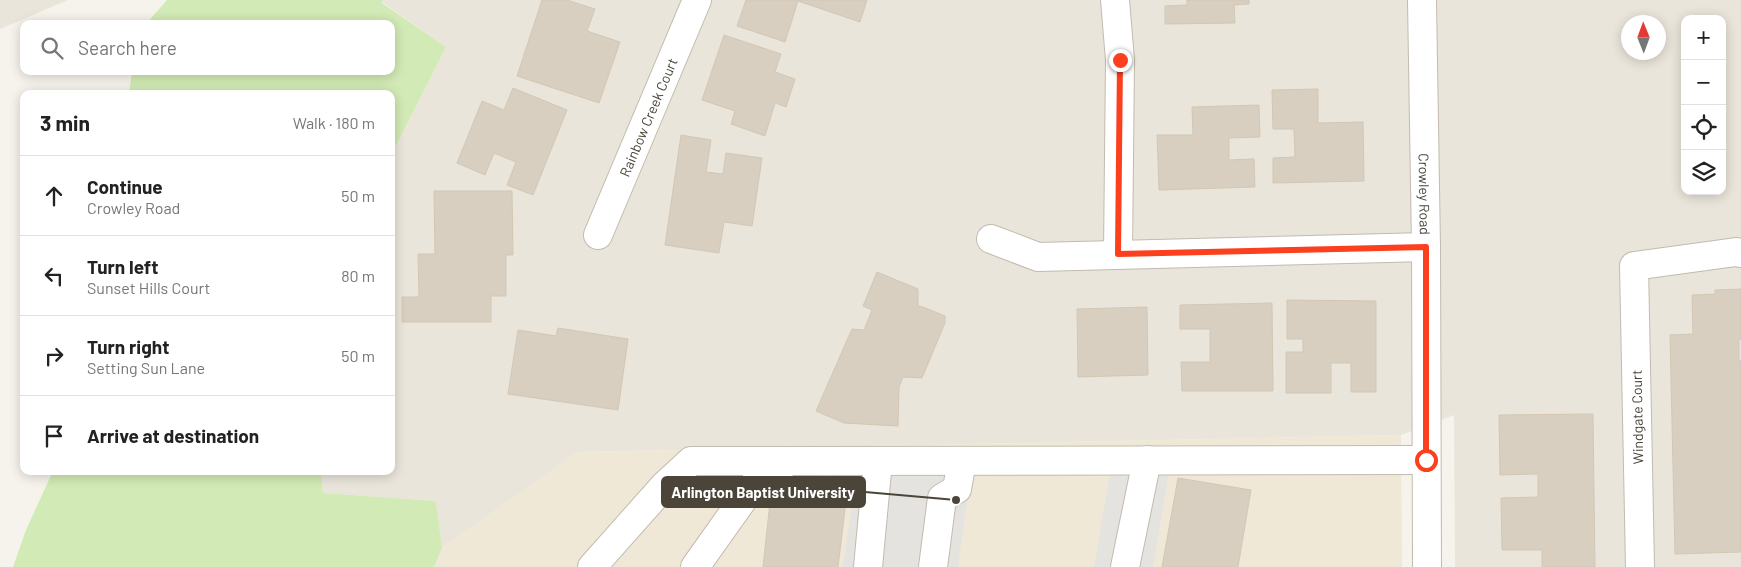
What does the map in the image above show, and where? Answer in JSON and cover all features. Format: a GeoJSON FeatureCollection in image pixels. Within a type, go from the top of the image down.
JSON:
{"type":"FeatureCollection","features":[{"type":"Feature","properties":{"kind":"street","name":"Rainbow Creek Court"},"geometry":{"type":"LineString","coordinates":[[598,235],[697,0]]}},
{"type":"Feature","properties":{"kind":"street"},"geometry":{"type":"LineString","coordinates":[[1115,0],[1120,60],[1118,254]]}},
{"type":"Feature","properties":{"kind":"street","name":"Crowley Road"},"geometry":{"type":"LineString","coordinates":[[1422,0],[1426,247],[1427,567]]}},
{"type":"Feature","properties":{"kind":"street"},"geometry":{"type":"LineString","coordinates":[[991,239],[1038,257],[1426,247]]}},
{"type":"Feature","properties":{"kind":"street","name":"Windgate Court"},"geometry":{"type":"LineString","coordinates":[[1640,567],[1634,266],[1736,252],[1741,253]]}},
{"type":"Feature","properties":{"kind":"street"},"geometry":{"type":"LineString","coordinates":[[1125,567],[1147,460]]}},
{"type":"Feature","properties":{"kind":"street"},"geometry":{"type":"LineString","coordinates":[[592,567],[664,486],[690,461],[1426,460]]}},
{"type":"Feature","properties":{"kind":"street"},"geometry":{"type":"LineString","coordinates":[[696,567],[759,477],[790,461]]}},
{"type":"Feature","properties":{"kind":"street"},"geometry":{"type":"LineString","coordinates":[[868,567],[878,461]]}},
{"type":"Feature","properties":{"kind":"street"},"geometry":{"type":"LineString","coordinates":[[933,567],[942,498],[957,489],[962,461]]}},
{"type":"Feature","properties":{"kind":"shaded area"},"geometry":{"type":"Polygon","coordinates":[[[0,0],[68,0],[20,20],[0,29],[0,0]]]}},
{"type":"Feature","properties":{"kind":"shaded area"},"geometry":{"type":"Polygon","coordinates":[[[382,0],[1741,0],[1741,567],[1455,567],[1454,415],[1401,435],[578,452],[442,548],[436,501],[323,493],[321,475],[395,475],[395,147],[446,47],[382,2],[382,0]]]}},
{"type":"Feature","properties":{"kind":"shaded area"},"geometry":{"type":"Polygon","coordinates":[[[1401,435],[1402,567],[434,567],[442,548],[578,452],[1401,435]]]}},
{"type":"Feature","properties":{"kind":"shaded area"},"geometry":{"type":"Polygon","coordinates":[[[858,459],[971,474],[958,567],[843,567],[858,459]]]}},
{"type":"Feature","properties":{"kind":"shaded area"},"geometry":{"type":"Polygon","coordinates":[[[1112,462],[1169,472],[1153,567],[1094,567],[1112,462]]]}},
{"type":"Feature","properties":{"kind":"green space"},"geometry":{"type":"Polygon","coordinates":[[[167,0],[382,0],[382,3],[446,47],[395,147],[395,90],[130,90],[131,75],[395,75],[395,20],[150,20],[167,0]]]}},
{"type":"Feature","properties":{"kind":"green space"},"geometry":{"type":"Polygon","coordinates":[[[51,475],[321,475],[323,493],[436,501],[442,548],[434,567],[13,567],[26,530],[51,475]]]}},
{"type":"Feature","properties":{"kind":"building"},"geometry":{"type":"Polygon","coordinates":[[[542,0],[567,0],[595,9],[587,31],[620,42],[599,103],[517,76],[542,0]]]}},
{"type":"Feature","properties":{"kind":"building"},"geometry":{"type":"Polygon","coordinates":[[[746,0],[867,0],[860,22],[798,1],[785,42],[737,26],[746,0]]]}},
{"type":"Feature","properties":{"kind":"building"},"geometry":{"type":"Polygon","coordinates":[[[1187,0],[1249,0],[1249,4],[1234,5],[1235,23],[1165,24],[1165,6],[1187,5],[1187,0]]]}},
{"type":"Feature","properties":{"kind":"building"},"geometry":{"type":"Polygon","coordinates":[[[724,35],[781,54],[775,72],[795,79],[786,107],[775,103],[765,136],[731,124],[735,111],[702,100],[724,35]]]}},
{"type":"Feature","properties":{"kind":"building"},"geometry":{"type":"Polygon","coordinates":[[[513,88],[567,110],[533,195],[507,185],[516,162],[494,153],[485,175],[457,163],[482,101],[504,110],[513,88]]]}},
{"type":"Feature","properties":{"kind":"building"},"geometry":{"type":"Polygon","coordinates":[[[1318,89],[1318,123],[1363,122],[1364,181],[1273,183],[1273,158],[1295,157],[1294,129],[1273,129],[1272,90],[1318,89]]]}},
{"type":"Feature","properties":{"kind":"building"},"geometry":{"type":"Polygon","coordinates":[[[1259,105],[1260,137],[1229,138],[1229,160],[1254,159],[1255,187],[1159,190],[1157,135],[1193,135],[1192,107],[1259,105]]]}},
{"type":"Feature","properties":{"kind":"building"},"geometry":{"type":"Polygon","coordinates":[[[681,135],[711,140],[706,172],[723,174],[726,153],[762,158],[752,226],[724,222],[719,253],[665,245],[681,135]]]}},
{"type":"Feature","properties":{"kind":"building"},"geometry":{"type":"Polygon","coordinates":[[[434,191],[512,191],[513,255],[506,255],[506,296],[491,296],[491,322],[402,322],[402,297],[419,297],[418,254],[435,254],[434,191]]]}},
{"type":"Feature","properties":{"kind":"building"},"geometry":{"type":"Polygon","coordinates":[[[877,272],[918,289],[918,306],[945,316],[945,323],[922,378],[903,377],[899,387],[898,426],[844,423],[816,411],[852,329],[864,330],[872,310],[863,306],[877,272]]]}},
{"type":"Feature","properties":{"kind":"building"},"geometry":{"type":"Polygon","coordinates":[[[1741,289],[1739,361],[1741,361],[1741,552],[1675,554],[1670,335],[1693,334],[1692,295],[1715,294],[1715,290],[1741,289]]]}},
{"type":"Feature","properties":{"kind":"building"},"geometry":{"type":"Polygon","coordinates":[[[1287,300],[1376,301],[1376,392],[1351,392],[1351,363],[1331,363],[1331,393],[1286,393],[1286,352],[1303,352],[1303,339],[1287,339],[1287,300]]]}},
{"type":"Feature","properties":{"kind":"building"},"geometry":{"type":"Polygon","coordinates":[[[1272,303],[1273,391],[1182,391],[1181,362],[1210,362],[1210,329],[1180,329],[1180,305],[1272,303]]]}},
{"type":"Feature","properties":{"kind":"building"},"geometry":{"type":"Polygon","coordinates":[[[1147,307],[1148,375],[1078,377],[1077,309],[1147,307]]]}},
{"type":"Feature","properties":{"kind":"building"},"geometry":{"type":"Polygon","coordinates":[[[558,328],[628,339],[618,410],[508,394],[518,330],[556,336],[558,328]]]}},
{"type":"Feature","properties":{"kind":"building"},"geometry":{"type":"Polygon","coordinates":[[[1593,414],[1595,567],[1542,567],[1542,550],[1502,550],[1501,498],[1538,497],[1538,474],[1500,475],[1499,415],[1593,414]]]}},
{"type":"Feature","properties":{"kind":"building"},"geometry":{"type":"Polygon","coordinates":[[[1178,478],[1251,490],[1238,567],[1162,567],[1178,478]]]}},
{"type":"Feature","properties":{"kind":"building"},"geometry":{"type":"Polygon","coordinates":[[[771,493],[846,501],[838,567],[763,567],[771,493]]]}},
{"type":"Feature","properties":{"kind":"place","name":"Arlington Baptist University"},"geometry":{"type":"Point","coordinates":[956,500]}},
{"type":"Feature","properties":{"kind":"route"},"geometry":{"type":"LineString","coordinates":[[1120,60],[1118,254],[1426,247],[1426,460]]}}]}
